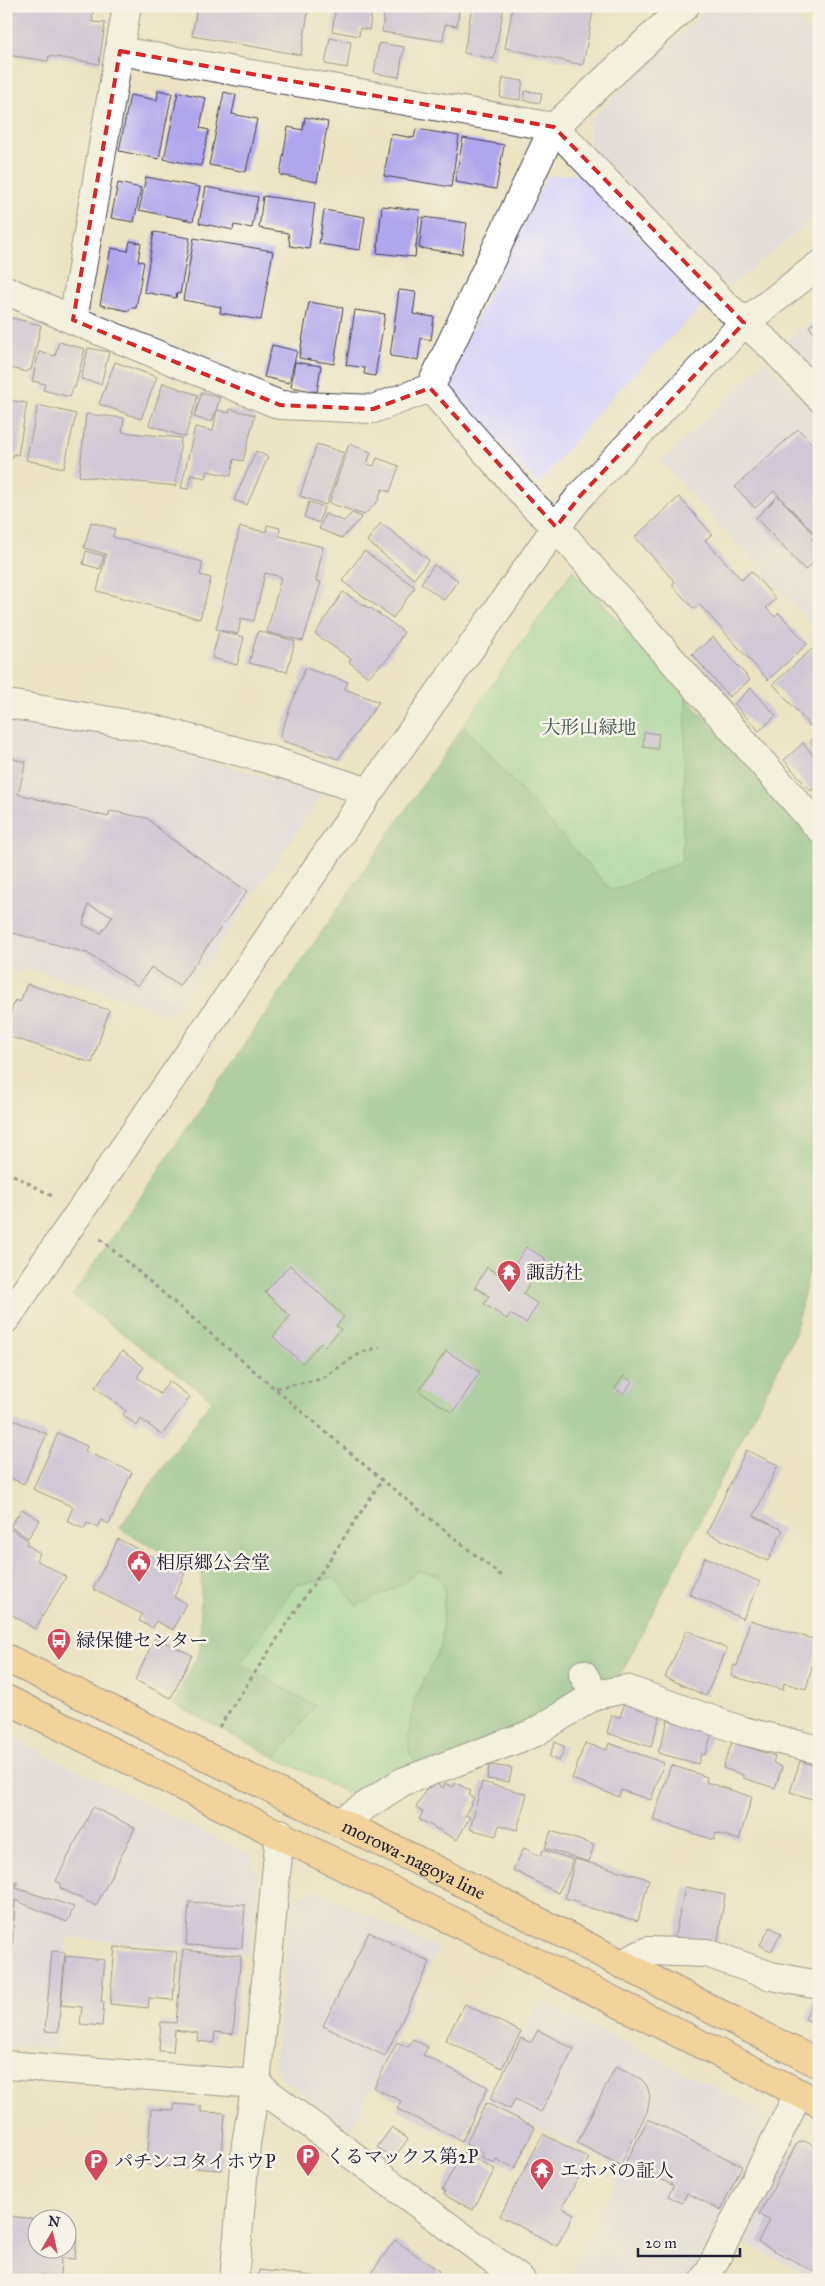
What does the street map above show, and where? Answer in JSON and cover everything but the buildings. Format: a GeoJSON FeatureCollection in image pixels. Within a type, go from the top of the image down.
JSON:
{"type":"FeatureCollection","features":[{"type":"Feature","properties":{"kind":"main road","name":"morowa-nagoya line"},"geometry":{"type":"LineString","coordinates":[[6,1658],[819,2064]]}},
{"type":"Feature","properties":{"kind":"main road","name":"morowa-nagoya line"},"geometry":{"type":"LineString","coordinates":[[6,1699],[280,1833],[809,2098]]}},
{"type":"Feature","properties":{"kind":"street"},"geometry":{"type":"LineString","coordinates":[[73,320],[127,6]]}},
{"type":"Feature","properties":{"kind":"street"},"geometry":{"type":"LineString","coordinates":[[6,290],[73,320],[280,405],[373,409],[430,388],[554,127],[685,6]]}},
{"type":"Feature","properties":{"kind":"street"},"geometry":{"type":"LineString","coordinates":[[120,51],[554,127],[744,323],[771,346],[819,396]]}},
{"type":"Feature","properties":{"kind":"street"},"geometry":{"type":"LineString","coordinates":[[6,1318],[368,792],[556,527],[580,496],[744,323],[819,265]]}},
{"type":"Feature","properties":{"kind":"street"},"geometry":{"type":"LineString","coordinates":[[430,388],[532,504],[556,527],[819,828]]}},
{"type":"Feature","properties":{"kind":"street"},"geometry":{"type":"LineString","coordinates":[[14,705],[146,726],[276,762],[368,792]]}},
{"type":"Feature","properties":{"kind":"street"},"geometry":{"type":"LineString","coordinates":[[339,1823],[402,1782],[534,1733],[589,1685],[626,1689],[740,1730],[819,1750]]}},
{"type":"Feature","properties":{"kind":"street"},"geometry":{"type":"LineString","coordinates":[[234,2280],[246,2144],[256,2084],[280,1833]]}},
{"type":"Feature","properties":{"kind":"street"},"geometry":{"type":"LineString","coordinates":[[621,1964],[648,1951],[707,1953],[771,1976],[819,1985]]}},
{"type":"Feature","properties":{"kind":"street"},"geometry":{"type":"LineString","coordinates":[[6,2065],[256,2084],[520,2280]]}},
{"type":"Feature","properties":{"kind":"street"},"geometry":{"type":"LineString","coordinates":[[704,2280],[809,2098]]}},
{"type":"Feature","properties":{"kind":"path"},"geometry":{"type":"LineString","coordinates":[[6,1172],[54,1198]]}},
{"type":"Feature","properties":{"kind":"path"},"geometry":{"type":"LineString","coordinates":[[100,1239],[382,1480],[503,1577]]}},
{"type":"Feature","properties":{"kind":"path"},"geometry":{"type":"LineString","coordinates":[[276,1388],[321,1380],[362,1352],[380,1347]]}},
{"type":"Feature","properties":{"kind":"path"},"geometry":{"type":"LineString","coordinates":[[215,1734],[382,1480]]}},
{"type":"Feature","properties":{"kind":"highlighted area"},"geometry":{"type":"Polygon","coordinates":[[[120,51],[554,127],[744,323],[580,496],[556,527],[430,388],[373,409],[280,405],[73,320],[120,51]]]}},
{"type":"Feature","properties":{"kind":"shaded area"},"geometry":{"type":"Polygon","coordinates":[[[710,6],[786,6],[819,42],[819,214],[727,289],[589,144],[590,120],[710,6]]]}},
{"type":"Feature","properties":{"kind":"shaded area"},"geometry":{"type":"Polygon","coordinates":[[[579,174],[704,304],[612,397],[538,484],[450,389],[448,379],[547,176],[579,174]]]}},
{"type":"Feature","properties":{"kind":"shaded area"},"geometry":{"type":"Polygon","coordinates":[[[819,315],[819,378],[788,346],[789,339],[819,315]]]}},
{"type":"Feature","properties":{"kind":"shaded area"},"geometry":{"type":"Polygon","coordinates":[[[766,361],[819,417],[819,632],[661,462],[766,361]]]}},
{"type":"Feature","properties":{"kind":"shaded area"},"geometry":{"type":"Polygon","coordinates":[[[6,717],[142,741],[322,794],[172,1015],[32,969],[10,973],[6,991],[6,717]]]}},
{"type":"Feature","properties":{"kind":"shaded area"},"geometry":{"type":"Polygon","coordinates":[[[6,1735],[249,1855],[258,1871],[249,1955],[67,1937],[57,2049],[6,2045],[6,1735]]]}},
{"type":"Feature","properties":{"kind":"shaded area"},"geometry":{"type":"Polygon","coordinates":[[[316,1890],[438,1949],[351,2130],[281,2078],[274,2064],[292,1901],[316,1890]]]}},
{"type":"Feature","properties":{"kind":"shaded area"},"geometry":{"type":"Polygon","coordinates":[[[539,2000],[760,2110],[766,2128],[690,2280],[567,2280],[622,2169],[486,2101],[539,2000]]]}},
{"type":"Feature","properties":{"kind":"shaded area"},"geometry":{"type":"Polygon","coordinates":[[[804,2138],[819,2145],[819,2280],[740,2241],[790,2139],[804,2138]]]}},
{"type":"Feature","properties":{"kind":"green space","name":"大形山緑地"},"geometry":{"type":"Polygon","coordinates":[[[573,570],[686,697],[682,861],[612,891],[463,726],[573,570]]]}},
{"type":"Feature","properties":{"kind":"green space"},"geometry":{"type":"Polygon","coordinates":[[[686,697],[819,845],[819,1228],[794,1338],[617,1682],[564,1709],[420,1768],[410,1755],[408,1739],[414,1700],[441,1647],[445,1590],[437,1574],[417,1571],[399,1586],[357,1606],[334,1578],[296,1585],[241,1663],[315,1706],[276,1758],[173,1704],[200,1650],[201,1574],[119,1528],[212,1400],[72,1296],[463,726],[612,891],[682,861],[686,697]]]}},
{"type":"Feature","properties":{"kind":"green space"},"geometry":{"type":"Polygon","coordinates":[[[417,1571],[437,1574],[445,1589],[441,1647],[414,1700],[420,1768],[361,1799],[276,1758],[314,1706],[241,1663],[296,1585],[334,1578],[399,1586],[417,1571]]]}},
{"type":"Feature","properties":{"kind":"place","name":"諏訪社"},"geometry":{"type":"Point","coordinates":[509,1293]}},
{"type":"Feature","properties":{"kind":"place","name":"相原郷公会堂"},"geometry":{"type":"Point","coordinates":[139,1583]}},
{"type":"Feature","properties":{"kind":"place","name":"緑保健センター"},"geometry":{"type":"Point","coordinates":[59,1661]}},
{"type":"Feature","properties":{"kind":"place","name":"くるマックス第2P"},"geometry":{"type":"Point","coordinates":[308,2177]}},
{"type":"Feature","properties":{"kind":"place","name":"パチンコタイホウP"},"geometry":{"type":"Point","coordinates":[96,2182]}},
{"type":"Feature","properties":{"kind":"place","name":"エホバの証人"},"geometry":{"type":"Point","coordinates":[542,2191]}}]}
